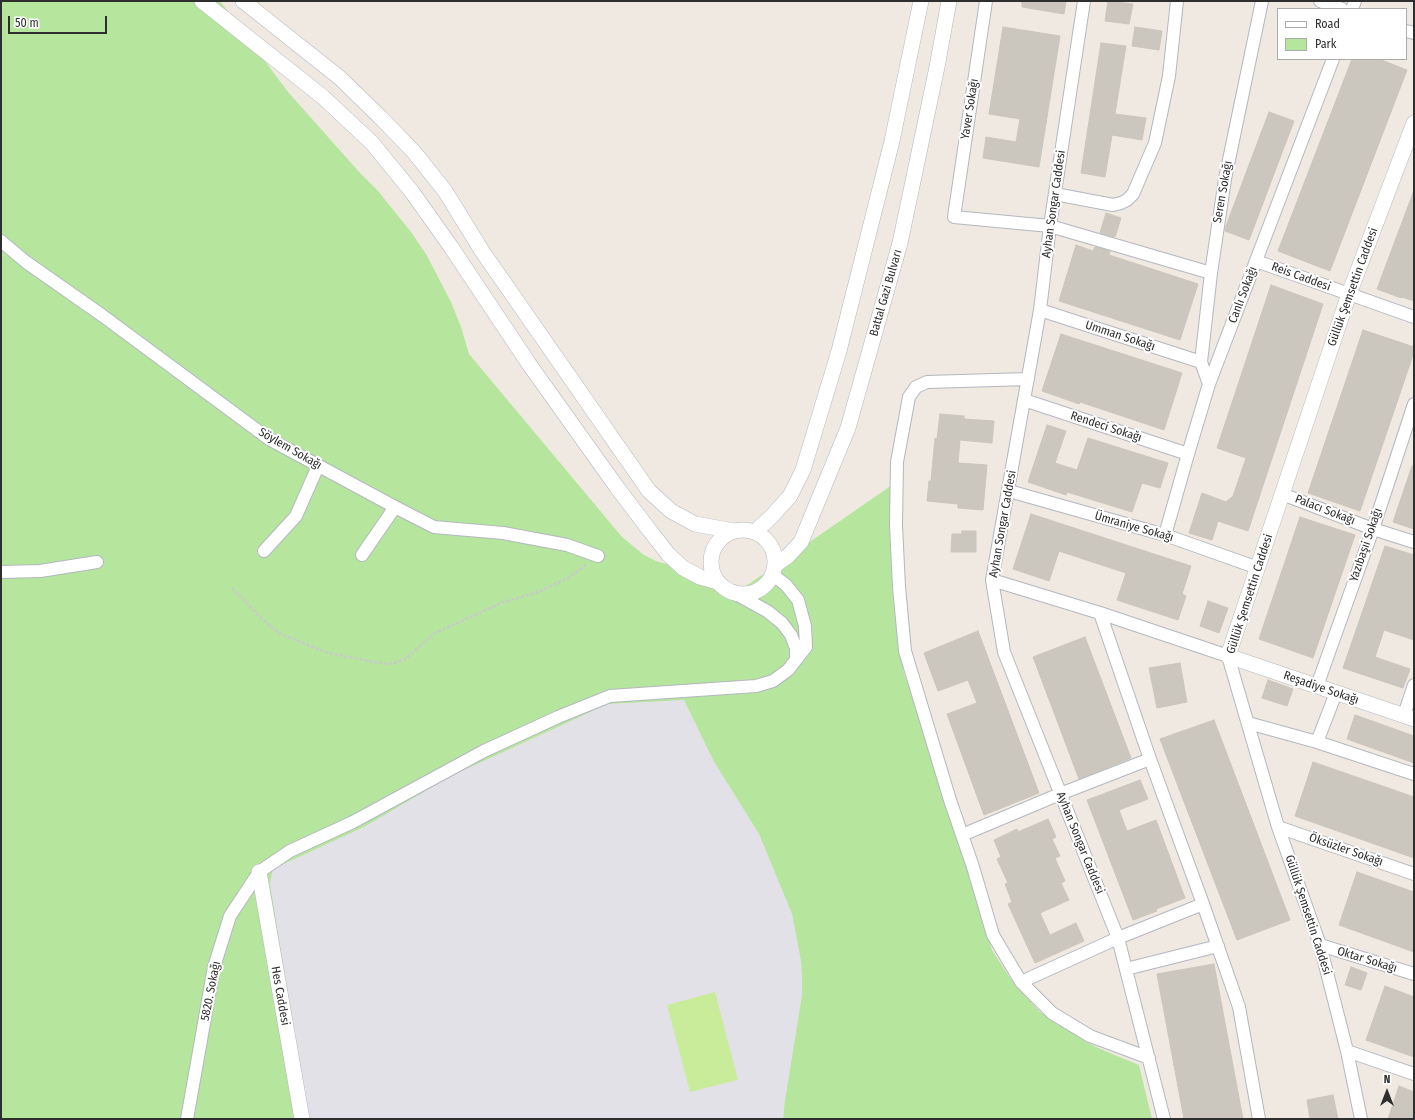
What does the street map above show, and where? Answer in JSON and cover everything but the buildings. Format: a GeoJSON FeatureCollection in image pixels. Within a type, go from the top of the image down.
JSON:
{"type":"FeatureCollection","features":[{"type":"Feature","properties":{"kind":"street"},"geometry":{"type":"LineString","coordinates":[[202,1],[323,97],[372,143],[412,192],[451,247],[528,364],[616,486],[668,554],[683,568],[700,577],[718,582]]}},
{"type":"Feature","properties":{"kind":"street"},"geometry":{"type":"LineString","coordinates":[[243,1],[340,78],[414,152],[445,191],[482,250],[649,491],[671,511],[695,524],[734,531],[745,530],[755,532],[764,537],[771,545],[775,555],[774,570],[766,584],[758,591],[747,594],[736,594]]}},
{"type":"Feature","properties":{"kind":"street"},"geometry":{"type":"LineString","coordinates":[[755,532],[790,496],[803,470],[839,351],[892,141],[921,1]]}},
{"type":"Feature","properties":{"kind":"street","name":"Battal Gazi Bulvarı"},"geometry":{"type":"LineString","coordinates":[[774,570],[801,542],[848,428],[900,243],[937,67],[949,1]]}},
{"type":"Feature","properties":{"kind":"street","name":"Yaver Sokağı"},"geometry":{"type":"LineString","coordinates":[[986,1],[954,216],[1050,226]]}},
{"type":"Feature","properties":{"kind":"street","name":"Ayhan Songar Caddesi"},"geometry":{"type":"LineString","coordinates":[[1084,1],[1050,226],[1040,310],[992,580],[1004,652],[1118,938],[1164,1119]]}},
{"type":"Feature","properties":{"kind":"street"},"geometry":{"type":"LineString","coordinates":[[1055,194],[1113,205],[1127,200],[1132,194],[1155,143],[1169,76],[1177,1]]}},
{"type":"Feature","properties":{"kind":"street","name":"Seren Sokağı"},"geometry":{"type":"LineString","coordinates":[[1209,384],[1201,362],[1211,273],[1225,179],[1262,1]]}},
{"type":"Feature","properties":{"kind":"street"},"geometry":{"type":"LineString","coordinates":[[1320,1],[1339,8]]}},
{"type":"Feature","properties":{"kind":"street","name":"Canlı Sokağı"},"geometry":{"type":"LineString","coordinates":[[1165,535],[1209,384],[1333,60]]}},
{"type":"Feature","properties":{"kind":"street","name":"Güllük Şemsettin Caddesi"},"geometry":{"type":"LineString","coordinates":[[1361,1119],[1347,1051],[1320,945],[1278,827],[1228,656],[1349,294],[1414,123]]}},
{"type":"Feature","properties":{"kind":"street"},"geometry":{"type":"LineString","coordinates":[[1050,226],[1211,273]]}},
{"type":"Feature","properties":{"kind":"street","name":"Söylem Sokağı"},"geometry":{"type":"LineString","coordinates":[[1,241],[26,262],[103,316],[269,439],[434,528],[503,533],[567,544],[598,556]]}},
{"type":"Feature","properties":{"kind":"street","name":"Reis Caddesi"},"geometry":{"type":"LineString","coordinates":[[1256,261],[1414,317]]}},
{"type":"Feature","properties":{"kind":"street","name":"Umman Sokağı"},"geometry":{"type":"LineString","coordinates":[[1040,310],[1201,362]]}},
{"type":"Feature","properties":{"kind":"street"},"geometry":{"type":"LineString","coordinates":[[1028,379],[927,382],[921,383],[909,396],[897,462],[896,525],[899,587],[905,651],[993,935],[1021,982],[1052,1013],[1090,1036],[1149,1058]]}},
{"type":"Feature","properties":{"kind":"street","name":"Rendeci Sokağı"},"geometry":{"type":"LineString","coordinates":[[1024,400],[1188,454]]}},
{"type":"Feature","properties":{"kind":"street","name":"Yazıbaşıi Sokağı"},"geometry":{"type":"LineString","coordinates":[[1317,686],[1373,529],[1414,404]]}},
{"type":"Feature","properties":{"kind":"street"},"geometry":{"type":"LineString","coordinates":[[264,551],[296,516],[318,466]]}},
{"type":"Feature","properties":{"kind":"street","name":"Ümraniye Sokağı"},"geometry":{"type":"LineString","coordinates":[[1009,491],[1165,535],[1258,568]]}},
{"type":"Feature","properties":{"kind":"street","name":"Palacı Sokağı"},"geometry":{"type":"LineString","coordinates":[[1282,494],[1373,529],[1414,542]]}},
{"type":"Feature","properties":{"kind":"street"},"geometry":{"type":"LineString","coordinates":[[362,555],[395,507]]}},
{"type":"Feature","properties":{"kind":"street"},"geometry":{"type":"LineString","coordinates":[[734,531],[725,535],[717,542],[712,552],[710,563],[712,573],[726,590],[767,611],[782,623],[791,635],[796,648],[796,660]]}},
{"type":"Feature","properties":{"kind":"street"},"geometry":{"type":"LineString","coordinates":[[1,572],[40,571],[97,562]]}},
{"type":"Feature","properties":{"kind":"street"},"geometry":{"type":"LineString","coordinates":[[259,872],[290,851],[353,822],[484,751],[558,717],[610,696],[756,686],[773,680],[788,670],[806,646],[803,619],[798,600],[774,570]]}},
{"type":"Feature","properties":{"kind":"street"},"geometry":{"type":"LineString","coordinates":[[992,580],[1100,612],[1228,656]]}},
{"type":"Feature","properties":{"kind":"street"},"geometry":{"type":"LineString","coordinates":[[1100,612],[1150,759],[1239,1007],[1259,1119]]}},
{"type":"Feature","properties":{"kind":"street","name":"Reşadiye Sokağı"},"geometry":{"type":"LineString","coordinates":[[1228,656],[1409,717]]}},
{"type":"Feature","properties":{"kind":"street"},"geometry":{"type":"LineString","coordinates":[[1409,717],[1414,685]]}},
{"type":"Feature","properties":{"kind":"street"},"geometry":{"type":"LineString","coordinates":[[1317,742],[1336,693]]}},
{"type":"Feature","properties":{"kind":"street"},"geometry":{"type":"LineString","coordinates":[[1248,723],[1317,742],[1414,774]]}},
{"type":"Feature","properties":{"kind":"street"},"geometry":{"type":"LineString","coordinates":[[962,835],[1060,794],[1150,759]]}},
{"type":"Feature","properties":{"kind":"street","name":"Öksüzler Sokağı"},"geometry":{"type":"LineString","coordinates":[[1278,827],[1414,874]]}},
{"type":"Feature","properties":{"kind":"street","name":"5820. Sokağı"},"geometry":{"type":"LineString","coordinates":[[187,1119],[214,966],[230,916],[259,872]]}},
{"type":"Feature","properties":{"kind":"street","name":"Hes Caddesi"},"geometry":{"type":"LineString","coordinates":[[259,872],[302,1119]]}},
{"type":"Feature","properties":{"kind":"street"},"geometry":{"type":"LineString","coordinates":[[1021,982],[1118,938],[1203,904]]}},
{"type":"Feature","properties":{"kind":"street","name":"Oktar Sokağı"},"geometry":{"type":"LineString","coordinates":[[1320,945],[1414,974]]}},
{"type":"Feature","properties":{"kind":"street"},"geometry":{"type":"LineString","coordinates":[[1126,968],[1218,946]]}},
{"type":"Feature","properties":{"kind":"street"},"geometry":{"type":"LineString","coordinates":[[1347,1051],[1414,1074]]}},
{"type":"Feature","properties":{"kind":"path"},"geometry":{"type":"LineString","coordinates":[[232,588],[264,620],[281,634],[328,653],[385,664],[395,663],[405,659],[435,633],[501,603],[538,592],[570,577],[598,556]]}},
{"type":"Feature","properties":{"kind":"shaded area"},"geometry":{"type":"Polygon","coordinates":[[[684,700],[713,760],[759,834],[792,914],[801,961],[802,995],[783,1119],[309,1119],[270,884],[273,869],[364,827],[451,776],[608,704],[684,700]]]}},
{"type":"Feature","properties":{"kind":"green space"},"geometry":{"type":"Polygon","coordinates":[[[1,1],[220,1],[288,92],[360,173],[378,191],[411,232],[426,254],[451,302],[461,327],[469,354],[622,537],[644,555],[656,561],[681,568],[733,595],[892,485],[891,559],[893,599],[904,674],[918,710],[992,950],[1017,987],[1040,1012],[1088,1043],[1139,1065],[1152,1119],[783,1119],[802,995],[801,961],[792,914],[759,834],[713,760],[684,700],[608,704],[451,776],[364,827],[273,869],[270,884],[309,1119],[1,1119],[1,1]]]}},
{"type":"Feature","properties":{"kind":"green space"},"geometry":{"type":"Polygon","coordinates":[[[715,992],[738,1080],[690,1092],[667,1005],[715,992]]]}}]}
